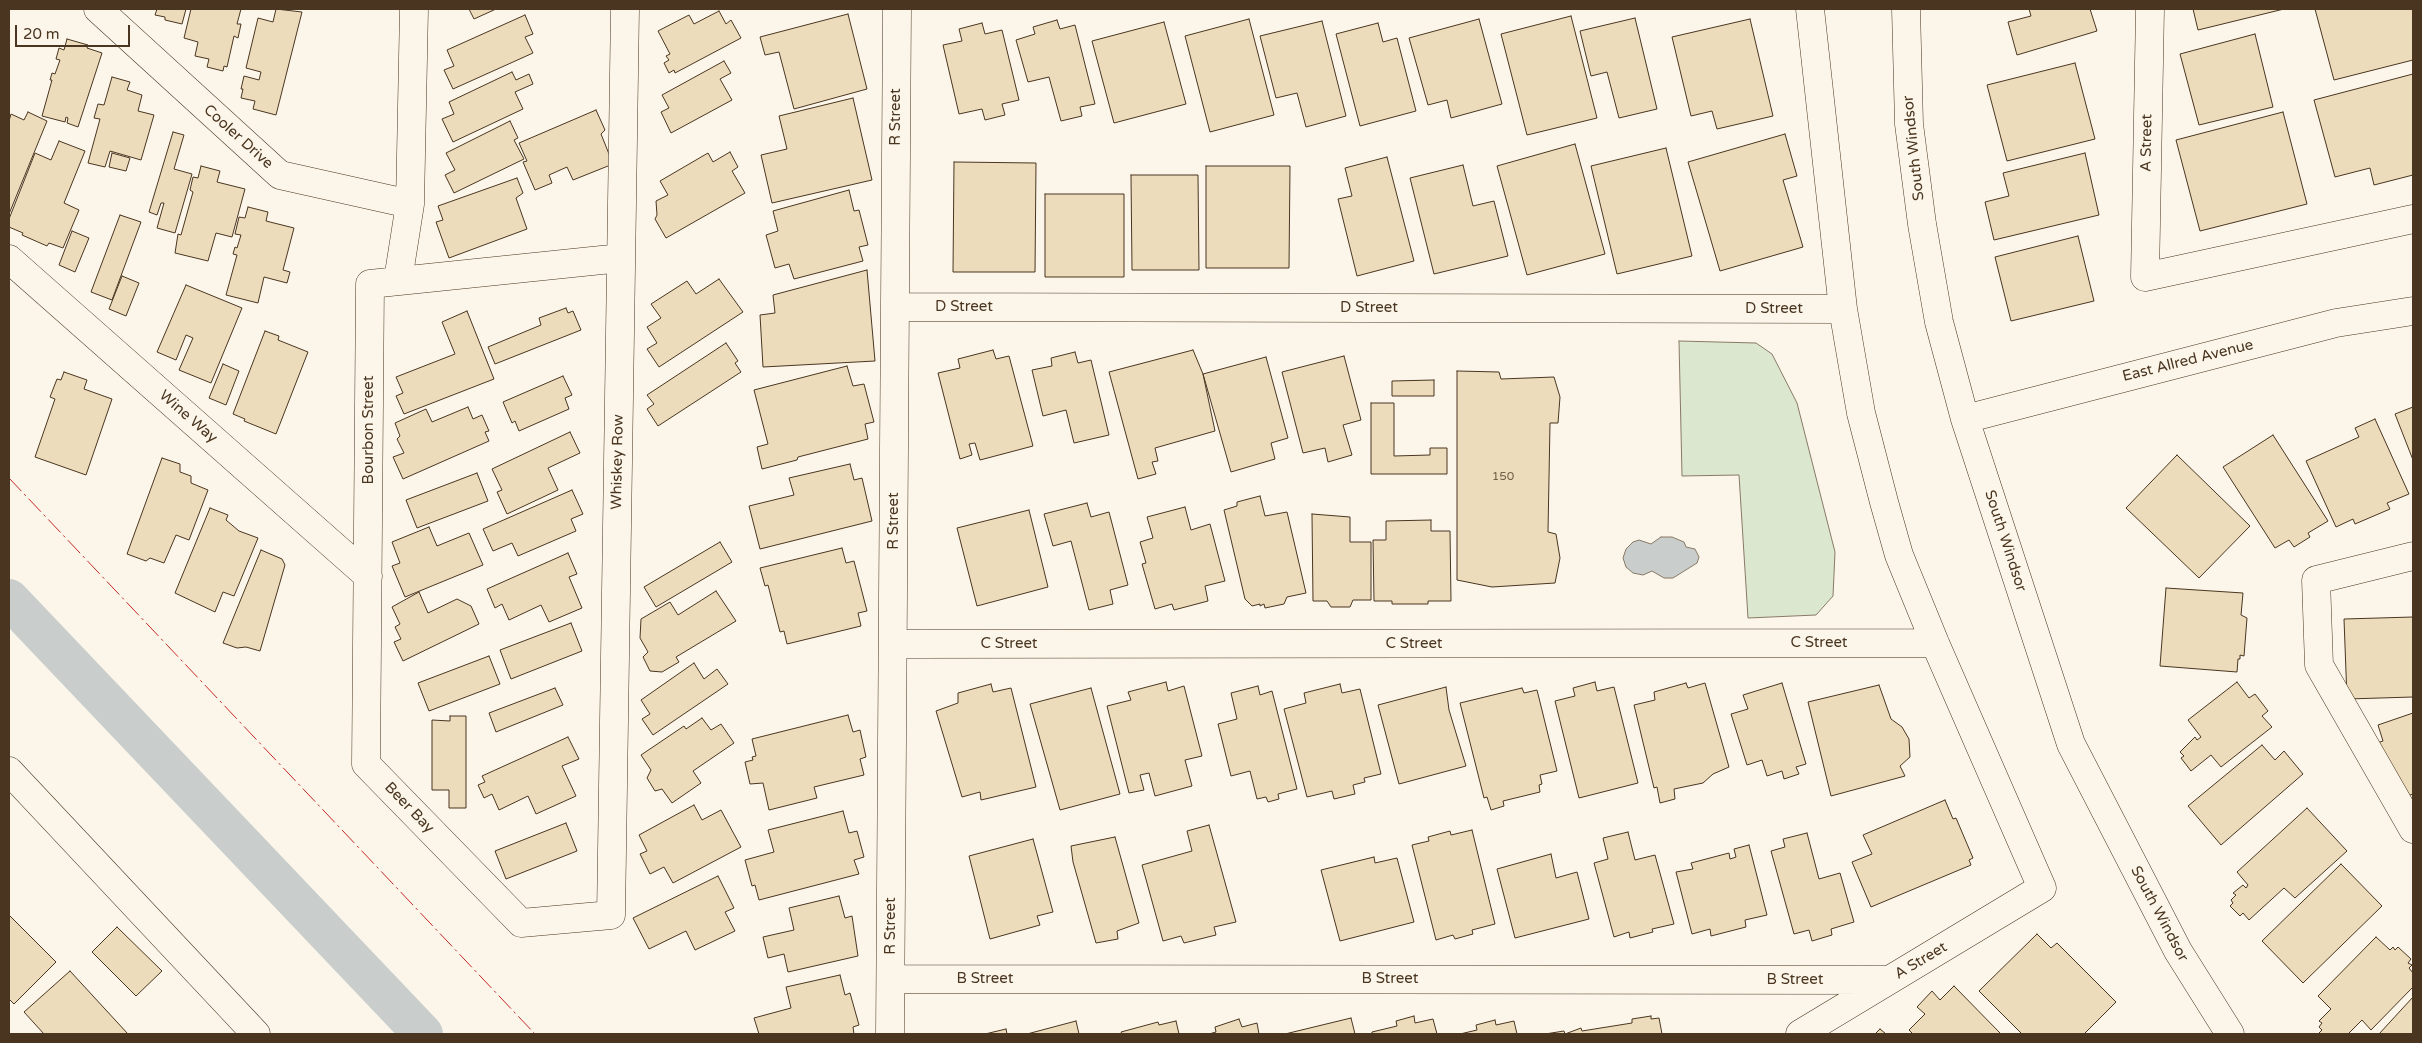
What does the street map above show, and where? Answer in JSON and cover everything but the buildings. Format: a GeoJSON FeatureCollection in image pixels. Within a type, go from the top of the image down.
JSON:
{"type":"FeatureCollection","features":[{"type":"Feature","properties":{"kind":"street","name":"Cooler Drive"},"geometry":{"type":"LineString","coordinates":[[98,9],[280,174],[410,204]]}},
{"type":"Feature","properties":{"kind":"street"},"geometry":{"type":"LineString","coordinates":[[414,9],[410,204],[398,280],[621,258]]}},
{"type":"Feature","properties":{"kind":"street","name":"Whiskey Row"},"geometry":{"type":"LineString","coordinates":[[611,915],[625,9]]}},
{"type":"Feature","properties":{"kind":"street","name":"R Street"},"geometry":{"type":"LineString","coordinates":[[890,1034],[897,9]]}},
{"type":"Feature","properties":{"kind":"street"},"geometry":{"type":"LineString","coordinates":[[1810,9],[1843,310],[1861,413],[1899,555],[1935,643]]}},
{"type":"Feature","properties":{"kind":"street","name":"South Windsor"},"geometry":{"type":"LineString","coordinates":[[1906,9],[1909,124],[1922,224],[1939,322],[1965,419],[2071,744],[2178,951],[2230,1034]]}},
{"type":"Feature","properties":{"kind":"street","name":"A Street"},"geometry":{"type":"LineString","coordinates":[[2150,9],[2145,277],[2413,219]]}},
{"type":"Feature","properties":{"kind":"street","name":"Wine Way"},"geometry":{"type":"LineString","coordinates":[[9,259],[368,576]]}},
{"type":"Feature","properties":{"kind":"street","name":"Bourbon Street"},"geometry":{"type":"LineString","coordinates":[[368,576],[370,284],[398,280]]}},
{"type":"Feature","properties":{"kind":"street","name":"D Street"},"geometry":{"type":"LineString","coordinates":[[895,307],[1843,310]]}},
{"type":"Feature","properties":{"kind":"street","name":"East Allred Avenue"},"geometry":{"type":"LineString","coordinates":[[1965,419],[2336,323],[2413,311]]}},
{"type":"Feature","properties":{"kind":"street"},"geometry":{"type":"LineString","coordinates":[[2413,556],[2316,580],[2319,665],[2413,829]]}},
{"type":"Feature","properties":{"kind":"street","name":"Beer Bay"},"geometry":{"type":"LineString","coordinates":[[368,576],[366,764],[521,923],[611,915]]}},
{"type":"Feature","properties":{"kind":"street","name":"A Street"},"geometry":{"type":"LineString","coordinates":[[1800,1034],[2042,888],[1935,643]]}},
{"type":"Feature","properties":{"kind":"street","name":"C Street"},"geometry":{"type":"LineString","coordinates":[[893,644],[1935,643]]}},
{"type":"Feature","properties":{"kind":"street"},"geometry":{"type":"LineString","coordinates":[[9,771],[256,1034]]}},
{"type":"Feature","properties":{"kind":"street","name":"B Street"},"geometry":{"type":"LineString","coordinates":[[891,978],[1890,980]]}},
{"type":"Feature","properties":{"kind":"green space"},"geometry":{"type":"Polygon","coordinates":[[[1679,341],[1756,343],[1772,354],[1797,403],[1835,552],[1833,596],[1816,615],[1748,618],[1739,475],[1682,476],[1679,341]]]}},
{"type":"Feature","properties":{"kind":"shaded area"},"geometry":{"type":"Polygon","coordinates":[[[1661,537],[1672,537],[1684,542],[1686,547],[1695,549],[1699,557],[1697,563],[1673,578],[1664,578],[1652,571],[1643,575],[1633,573],[1626,567],[1623,558],[1626,549],[1633,542],[1639,540],[1651,544],[1661,537]]]}},
{"type":"Feature","properties":{"kind":"waterway"},"geometry":{"type":"LineString","coordinates":[[9,599],[423,1034]]}},
{"type":"Feature","properties":{"kind":"power"},"geometry":{"type":"LineString","coordinates":[[9,478],[535,1034]]}}]}
